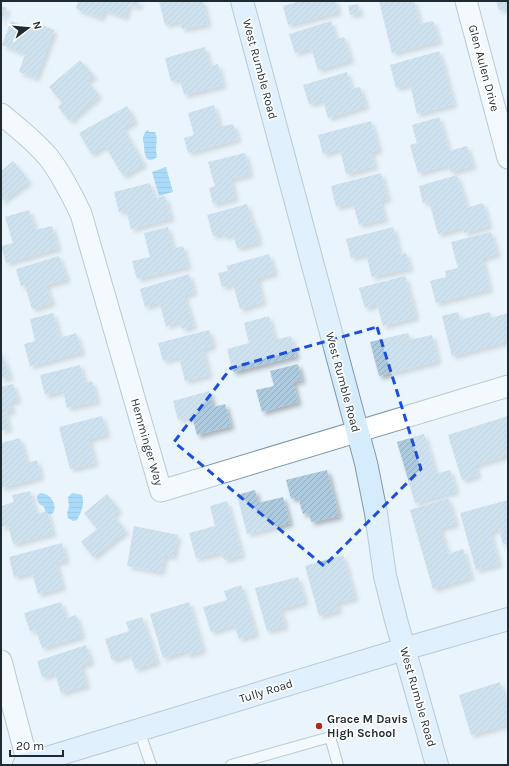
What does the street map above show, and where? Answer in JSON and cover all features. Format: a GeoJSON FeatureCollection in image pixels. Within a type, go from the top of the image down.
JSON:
{"type":"FeatureCollection","features":[{"type":"Feature","properties":{"kind":"street","name":"West Rumble Road"},"geometry":{"type":"LineString","coordinates":[[242,1],[356,432],[366,464],[376,513],[385,576],[437,765]]}},
{"type":"Feature","properties":{"kind":"street","name":"Glen Aulen Drive"},"geometry":{"type":"LineString","coordinates":[[466,1],[508,158]]}},
{"type":"Feature","properties":{"kind":"street","name":"Hemminger Way"},"geometry":{"type":"LineString","coordinates":[[1,114],[26,134],[49,158],[67,185],[81,214],[161,491],[508,386]]}},
{"type":"Feature","properties":{"kind":"street","name":"Tully Road"},"geometry":{"type":"LineString","coordinates":[[26,764],[404,649],[508,619]]}},
{"type":"Feature","properties":{"kind":"street"},"geometry":{"type":"LineString","coordinates":[[1,661],[26,764]]}},
{"type":"Feature","properties":{"kind":"lane"},"geometry":{"type":"LineString","coordinates":[[139,730],[151,765]]}},
{"type":"Feature","properties":{"kind":"lane"},"geometry":{"type":"LineString","coordinates":[[231,765],[330,737],[338,765]]}},
{"type":"Feature","properties":{"kind":"highlighted area"},"geometry":{"type":"Polygon","coordinates":[[[377,327],[421,469],[324,566],[174,442],[231,368],[377,327]]]}},
{"type":"Feature","properties":{"kind":"water"},"geometry":{"type":"Polygon","coordinates":[[[148,130],[149,132],[155,132],[157,138],[157,157],[150,160],[146,157],[143,140],[146,131],[148,130]]]}},
{"type":"Feature","properties":{"kind":"water"},"geometry":{"type":"Polygon","coordinates":[[[166,167],[173,192],[159,196],[152,172],[166,167]]]}},
{"type":"Feature","properties":{"kind":"water"},"geometry":{"type":"Polygon","coordinates":[[[40,493],[44,493],[50,497],[54,503],[53,513],[50,515],[46,513],[44,507],[38,501],[37,496],[40,493]]]}},
{"type":"Feature","properties":{"kind":"water"},"geometry":{"type":"Polygon","coordinates":[[[72,493],[82,495],[83,502],[77,520],[73,521],[68,518],[67,513],[69,507],[68,497],[72,493]]]}},
{"type":"Feature","properties":{"kind":"building"},"geometry":{"type":"Polygon","coordinates":[[[78,1],[140,1],[138,7],[129,4],[125,17],[104,10],[101,18],[76,9],[78,1]]]}},
{"type":"Feature","properties":{"kind":"building"},"geometry":{"type":"Polygon","coordinates":[[[159,1],[203,1],[208,24],[182,29],[180,21],[165,25],[159,1]]]}},
{"type":"Feature","properties":{"kind":"building"},"geometry":{"type":"Polygon","coordinates":[[[301,1],[336,1],[338,12],[288,25],[283,6],[301,1]]]}},
{"type":"Feature","properties":{"kind":"building"},"geometry":{"type":"Polygon","coordinates":[[[379,1],[414,1],[420,24],[433,21],[439,41],[392,53],[379,1]]]}},
{"type":"Feature","properties":{"kind":"building"},"geometry":{"type":"Polygon","coordinates":[[[496,1],[508,1],[508,7],[499,10],[496,1]]]}},
{"type":"Feature","properties":{"kind":"building"},"geometry":{"type":"Polygon","coordinates":[[[358,4],[360,13],[350,15],[348,6],[358,4]]]}},
{"type":"Feature","properties":{"kind":"building"},"geometry":{"type":"Polygon","coordinates":[[[1,6],[7,8],[1,23],[1,6]]]}},
{"type":"Feature","properties":{"kind":"building"},"geometry":{"type":"Polygon","coordinates":[[[11,21],[34,30],[37,23],[54,30],[36,78],[19,72],[25,54],[2,45],[11,21]]]}},
{"type":"Feature","properties":{"kind":"building"},"geometry":{"type":"Polygon","coordinates":[[[331,21],[336,39],[344,37],[351,60],[318,70],[311,48],[295,53],[289,34],[331,21]]]}},
{"type":"Feature","properties":{"kind":"building"},"geometry":{"type":"Polygon","coordinates":[[[205,47],[210,66],[218,64],[223,85],[184,95],[180,79],[171,81],[165,58],[205,47]]]}},
{"type":"Feature","properties":{"kind":"building"},"geometry":{"type":"Polygon","coordinates":[[[439,51],[454,104],[417,114],[410,84],[396,88],[390,65],[439,51]]]}},
{"type":"Feature","properties":{"kind":"building"},"geometry":{"type":"Polygon","coordinates":[[[80,60],[94,76],[87,81],[99,95],[70,121],[58,107],[62,103],[49,87],[80,60]]]}},
{"type":"Feature","properties":{"kind":"building"},"geometry":{"type":"Polygon","coordinates":[[[347,72],[352,89],[360,87],[366,106],[328,118],[323,100],[309,104],[303,85],[347,72]]]}},
{"type":"Feature","properties":{"kind":"building"},"geometry":{"type":"Polygon","coordinates":[[[214,105],[220,127],[233,124],[238,139],[188,153],[184,138],[194,135],[188,113],[214,105]]]}},
{"type":"Feature","properties":{"kind":"building"},"geometry":{"type":"Polygon","coordinates":[[[127,106],[135,121],[123,128],[144,164],[123,176],[105,146],[91,154],[79,133],[127,106]]]}},
{"type":"Feature","properties":{"kind":"building"},"geometry":{"type":"Polygon","coordinates":[[[439,117],[449,151],[467,146],[473,166],[450,172],[448,165],[418,173],[410,145],[417,143],[412,125],[439,117]]]}},
{"type":"Feature","properties":{"kind":"building"},"geometry":{"type":"Polygon","coordinates":[[[371,121],[379,150],[371,152],[375,166],[346,174],[340,149],[323,154],[318,135],[371,121]]]}},
{"type":"Feature","properties":{"kind":"building"},"geometry":{"type":"Polygon","coordinates":[[[245,153],[250,174],[231,179],[235,198],[213,204],[209,188],[215,186],[208,162],[245,153]]]}},
{"type":"Feature","properties":{"kind":"building"},"geometry":{"type":"Polygon","coordinates":[[[13,161],[29,181],[1,202],[1,171],[13,161]]]}},
{"type":"Feature","properties":{"kind":"building"},"geometry":{"type":"Polygon","coordinates":[[[381,173],[388,199],[380,201],[385,219],[359,225],[353,203],[336,207],[331,186],[381,173]]]}},
{"type":"Feature","properties":{"kind":"building"},"geometry":{"type":"Polygon","coordinates":[[[457,175],[467,208],[483,203],[489,226],[464,233],[463,227],[438,234],[429,201],[423,203],[419,186],[457,175]]]}},
{"type":"Feature","properties":{"kind":"building"},"geometry":{"type":"Polygon","coordinates":[[[150,183],[155,198],[165,196],[171,218],[131,229],[126,210],[119,212],[114,192],[150,183]]]}},
{"type":"Feature","properties":{"kind":"building"},"geometry":{"type":"Polygon","coordinates":[[[247,204],[253,226],[255,225],[259,242],[237,248],[233,234],[224,237],[223,233],[213,236],[207,215],[247,204]]]}},
{"type":"Feature","properties":{"kind":"building"},"geometry":{"type":"Polygon","coordinates":[[[29,210],[35,230],[52,226],[58,248],[6,263],[1,246],[13,243],[5,217],[29,210]]]}},
{"type":"Feature","properties":{"kind":"building"},"geometry":{"type":"Polygon","coordinates":[[[168,227],[173,249],[183,246],[188,266],[137,279],[132,261],[150,257],[144,233],[168,227]]]}},
{"type":"Feature","properties":{"kind":"building"},"geometry":{"type":"Polygon","coordinates":[[[393,227],[400,254],[406,253],[410,268],[372,277],[366,254],[351,258],[346,239],[393,227]]]}},
{"type":"Feature","properties":{"kind":"building"},"geometry":{"type":"Polygon","coordinates":[[[491,232],[497,254],[482,258],[490,289],[436,303],[430,281],[446,277],[445,271],[458,268],[451,242],[491,232]]]}},
{"type":"Feature","properties":{"kind":"building"},"geometry":{"type":"Polygon","coordinates":[[[269,254],[275,273],[257,278],[263,302],[240,309],[233,284],[222,287],[218,273],[228,271],[226,266],[269,254]]]}},
{"type":"Feature","properties":{"kind":"building"},"geometry":{"type":"Polygon","coordinates":[[[59,256],[67,279],[46,285],[52,303],[32,309],[25,285],[21,286],[16,269],[59,256]]]}},
{"type":"Feature","properties":{"kind":"building"},"geometry":{"type":"Polygon","coordinates":[[[189,274],[194,292],[184,295],[194,326],[182,329],[180,321],[166,326],[159,302],[145,307],[140,289],[189,274]]]}},
{"type":"Feature","properties":{"kind":"building"},"geometry":{"type":"Polygon","coordinates":[[[405,276],[416,317],[383,326],[377,304],[365,308],[359,288],[405,276]]]}},
{"type":"Feature","properties":{"kind":"building"},"geometry":{"type":"Polygon","coordinates":[[[458,312],[460,320],[490,312],[491,318],[508,313],[508,341],[452,356],[442,316],[458,312]]]}},
{"type":"Feature","properties":{"kind":"building"},"geometry":{"type":"Polygon","coordinates":[[[53,313],[60,338],[76,333],[82,352],[30,366],[24,344],[35,341],[30,319],[53,313]]]}},
{"type":"Feature","properties":{"kind":"building"},"geometry":{"type":"Polygon","coordinates":[[[269,316],[275,340],[291,336],[296,356],[233,372],[227,349],[249,343],[244,323],[269,316]]]}},
{"type":"Feature","properties":{"kind":"building"},"geometry":{"type":"Polygon","coordinates":[[[209,330],[213,346],[203,349],[209,375],[185,381],[179,357],[163,361],[158,343],[209,330]]]}},
{"type":"Feature","properties":{"kind":"building"},"geometry":{"type":"Polygon","coordinates":[[[408,333],[410,340],[432,335],[438,361],[379,376],[370,342],[408,333]]]}},
{"type":"Feature","properties":{"kind":"building"},"geometry":{"type":"Polygon","coordinates":[[[1,350],[10,377],[1,379],[1,350]]]}},
{"type":"Feature","properties":{"kind":"building"},"geometry":{"type":"Polygon","coordinates":[[[298,364],[302,380],[293,382],[298,402],[262,412],[256,390],[274,386],[270,371],[298,364]]]}},
{"type":"Feature","properties":{"kind":"building"},"geometry":{"type":"Polygon","coordinates":[[[80,365],[85,383],[92,381],[97,401],[67,408],[63,391],[45,395],[40,375],[80,365]]]}},
{"type":"Feature","properties":{"kind":"building"},"geometry":{"type":"Polygon","coordinates":[[[13,384],[18,400],[10,402],[12,411],[5,413],[9,428],[1,431],[1,387],[13,384]]]}},
{"type":"Feature","properties":{"kind":"building"},"geometry":{"type":"Polygon","coordinates":[[[209,391],[213,407],[225,404],[231,426],[197,435],[192,416],[178,420],[173,401],[209,391]]]}},
{"type":"Feature","properties":{"kind":"building"},"geometry":{"type":"Polygon","coordinates":[[[102,416],[107,434],[89,439],[95,463],[70,469],[59,427],[102,416]]]}},
{"type":"Feature","properties":{"kind":"building"},"geometry":{"type":"Polygon","coordinates":[[[508,416],[508,455],[475,465],[478,475],[462,480],[448,435],[508,416]]]}},
{"type":"Feature","properties":{"kind":"building"},"geometry":{"type":"Polygon","coordinates":[[[424,434],[436,474],[450,470],[456,491],[415,503],[397,442],[424,434]]]}},
{"type":"Feature","properties":{"kind":"building"},"geometry":{"type":"Polygon","coordinates":[[[20,438],[27,463],[37,460],[41,477],[1,488],[1,469],[3,468],[1,462],[1,443],[20,438]]]}},
{"type":"Feature","properties":{"kind":"building"},"geometry":{"type":"Polygon","coordinates":[[[327,470],[339,516],[311,522],[309,513],[303,514],[298,497],[291,499],[286,480],[327,470]]]}},
{"type":"Feature","properties":{"kind":"building"},"geometry":{"type":"Polygon","coordinates":[[[255,490],[258,503],[283,497],[290,523],[247,534],[237,495],[255,490]]]}},
{"type":"Feature","properties":{"kind":"building"},"geometry":{"type":"Polygon","coordinates":[[[30,491],[36,514],[47,511],[53,533],[13,544],[8,525],[1,527],[1,506],[14,502],[12,495],[30,491]]]}},
{"type":"Feature","properties":{"kind":"building"},"geometry":{"type":"Polygon","coordinates":[[[107,494],[119,510],[113,515],[126,531],[93,557],[81,542],[97,529],[84,513],[107,494]]]}},
{"type":"Feature","properties":{"kind":"building"},"geometry":{"type":"Polygon","coordinates":[[[448,498],[456,524],[440,528],[448,554],[463,549],[471,577],[433,589],[410,510],[448,498]]]}},
{"type":"Feature","properties":{"kind":"building"},"geometry":{"type":"Polygon","coordinates":[[[508,500],[508,543],[503,545],[499,529],[490,532],[499,564],[476,570],[460,513],[508,500]]]}},
{"type":"Feature","properties":{"kind":"building"},"geometry":{"type":"Polygon","coordinates":[[[227,501],[242,555],[224,560],[222,552],[196,558],[189,533],[215,526],[210,506],[227,501]]]}},
{"type":"Feature","properties":{"kind":"building"},"geometry":{"type":"Polygon","coordinates":[[[134,526],[178,535],[173,557],[165,555],[161,572],[127,566],[134,526]]]}},
{"type":"Feature","properties":{"kind":"building"},"geometry":{"type":"Polygon","coordinates":[[[62,543],[66,560],[56,563],[63,587],[38,594],[32,572],[14,577],[9,557],[62,543]]]}},
{"type":"Feature","properties":{"kind":"building"},"geometry":{"type":"Polygon","coordinates":[[[343,555],[355,598],[336,603],[339,610],[319,616],[305,566],[343,555]]]}},
{"type":"Feature","properties":{"kind":"building"},"geometry":{"type":"Polygon","coordinates":[[[298,577],[305,602],[280,609],[285,626],[267,631],[255,588],[298,577]]]}},
{"type":"Feature","properties":{"kind":"building"},"geometry":{"type":"Polygon","coordinates":[[[241,585],[256,634],[239,639],[234,625],[211,632],[203,607],[227,600],[224,591],[241,585]]]}},
{"type":"Feature","properties":{"kind":"building"},"geometry":{"type":"Polygon","coordinates":[[[61,602],[66,618],[76,615],[82,636],[42,648],[36,630],[30,631],[24,613],[61,602]]]}},
{"type":"Feature","properties":{"kind":"building"},"geometry":{"type":"Polygon","coordinates":[[[189,602],[203,650],[187,655],[186,651],[163,658],[150,614],[189,602]]]}},
{"type":"Feature","properties":{"kind":"building"},"geometry":{"type":"Polygon","coordinates":[[[142,617],[157,662],[135,669],[130,654],[112,660],[105,639],[129,631],[126,622],[142,617]]]}},
{"type":"Feature","properties":{"kind":"building"},"geometry":{"type":"Polygon","coordinates":[[[86,645],[91,662],[81,665],[87,685],[61,693],[55,673],[42,677],[37,661],[86,645]]]}},
{"type":"Feature","properties":{"kind":"building"},"geometry":{"type":"Polygon","coordinates":[[[500,682],[508,709],[508,724],[471,735],[459,695],[500,682]]]}},
{"type":"Feature","properties":{"kind":"place","name":"Grace M Davis High School"},"geometry":{"type":"Point","coordinates":[319,726]}}]}
